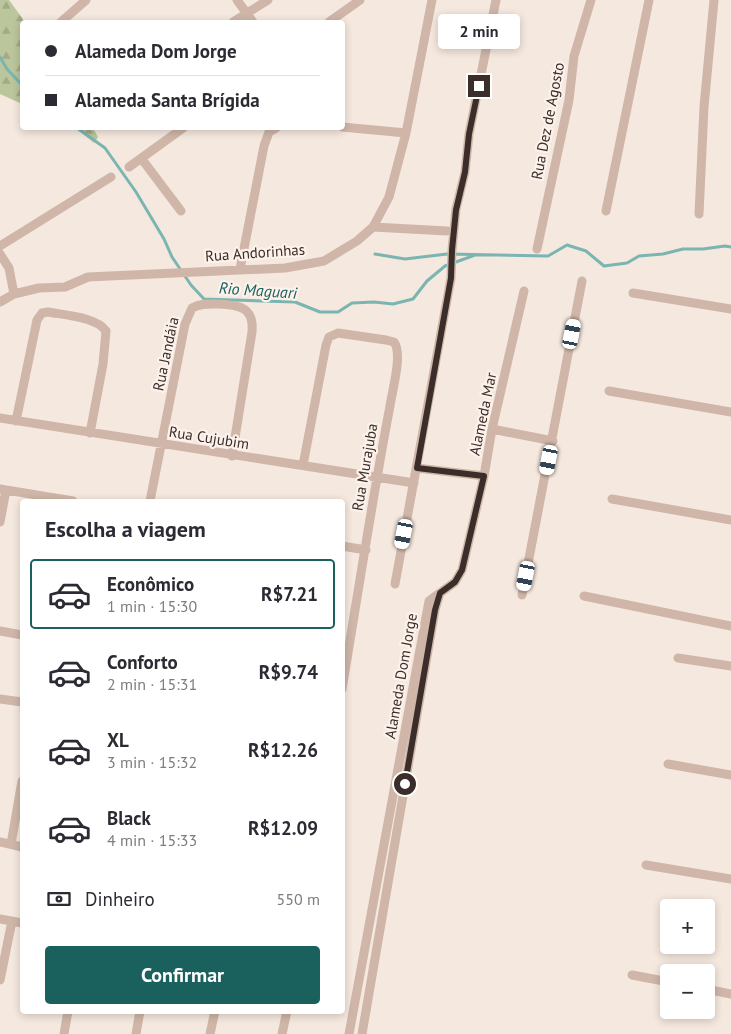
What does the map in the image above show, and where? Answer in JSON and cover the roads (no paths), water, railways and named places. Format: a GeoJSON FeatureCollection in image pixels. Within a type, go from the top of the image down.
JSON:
{"type":"FeatureCollection","features":[{"type":"Feature","properties":{"kind":"street"},"geometry":{"type":"LineString","coordinates":[[63,20],[86,0]]}},
{"type":"Feature","properties":{"kind":"street"},"geometry":{"type":"LineString","coordinates":[[237,0],[252,20]]}},
{"type":"Feature","properties":{"kind":"street"},"geometry":{"type":"LineString","coordinates":[[236,20],[268,0]]}},
{"type":"Feature","properties":{"kind":"street"},"geometry":{"type":"LineString","coordinates":[[331,20],[360,0]]}},
{"type":"Feature","properties":{"kind":"street","name":"Rua Andorinhas"},"geometry":{"type":"LineString","coordinates":[[0,302],[14,294],[39,288],[65,286],[88,277],[183,271],[286,268],[324,261],[347,248],[373,227],[389,197],[406,133],[432,0]]}},
{"type":"Feature","properties":{"kind":"street"},"geometry":{"type":"LineString","coordinates":[[395,584],[451,278],[456,210],[465,172],[469,134],[496,0]]}},
{"type":"Feature","properties":{"kind":"street","name":"Rua Dez de Agosto"},"geometry":{"type":"LineString","coordinates":[[536,249],[569,100],[574,56],[591,0]]}},
{"type":"Feature","properties":{"kind":"street"},"geometry":{"type":"LineString","coordinates":[[606,211],[649,0]]}},
{"type":"Feature","properties":{"kind":"street"},"geometry":{"type":"LineString","coordinates":[[699,214],[704,107],[714,0]]}},
{"type":"Feature","properties":{"kind":"street"},"geometry":{"type":"LineString","coordinates":[[345,127],[406,133]]}},
{"type":"Feature","properties":{"kind":"street"},"geometry":{"type":"LineString","coordinates":[[128,167],[180,130]]}},
{"type":"Feature","properties":{"kind":"street"},"geometry":{"type":"LineString","coordinates":[[240,269],[264,146],[269,132],[272,130]]}},
{"type":"Feature","properties":{"kind":"street"},"geometry":{"type":"LineString","coordinates":[[141,158],[181,211]]}},
{"type":"Feature","properties":{"kind":"street"},"geometry":{"type":"LineString","coordinates":[[0,246],[111,177]]}},
{"type":"Feature","properties":{"kind":"street"},"geometry":{"type":"LineString","coordinates":[[373,227],[447,232]]}},
{"type":"Feature","properties":{"kind":"street"},"geometry":{"type":"LineString","coordinates":[[0,254],[9,268],[14,294]]}},
{"type":"Feature","properties":{"kind":"street"},"geometry":{"type":"LineString","coordinates":[[522,595],[553,441],[582,281]]}},
{"type":"Feature","properties":{"kind":"street","name":"Alameda Mar"},"geometry":{"type":"LineString","coordinates":[[440,593],[455,582],[462,570],[524,290]]}},
{"type":"Feature","properties":{"kind":"street"},"geometry":{"type":"LineString","coordinates":[[633,292],[731,309]]}},
{"type":"Feature","properties":{"kind":"street","name":"Rua Jandáia"},"geometry":{"type":"LineString","coordinates":[[150,499],[185,324],[192,308],[203,304],[233,304],[242,307],[249,313],[252,325],[232,456]]}},
{"type":"Feature","properties":{"kind":"street"},"geometry":{"type":"LineString","coordinates":[[16,421],[37,320],[42,313],[48,312],[78,318],[102,326],[106,331],[103,364],[90,433]]}},
{"type":"Feature","properties":{"kind":"street","name":"Rua Murajuba"},"geometry":{"type":"LineString","coordinates":[[303,465],[327,340],[332,335],[338,333],[394,342],[398,350],[396,374],[376,477],[366,550],[345,672]]}},
{"type":"Feature","properties":{"kind":"street"},"geometry":{"type":"LineString","coordinates":[[609,391],[731,412]]}},
{"type":"Feature","properties":{"kind":"street","name":"Rua Cujubim"},"geometry":{"type":"LineString","coordinates":[[0,418],[232,456],[303,465],[414,483]]}},
{"type":"Feature","properties":{"kind":"street"},"geometry":{"type":"LineString","coordinates":[[492,429],[553,441]]}},
{"type":"Feature","properties":{"kind":"street"},"geometry":{"type":"LineString","coordinates":[[417,468],[484,476]]}},
{"type":"Feature","properties":{"kind":"street"},"geometry":{"type":"LineString","coordinates":[[0,522],[3,490],[60,499]]}},
{"type":"Feature","properties":{"kind":"street"},"geometry":{"type":"LineString","coordinates":[[612,499],[731,520]]}},
{"type":"Feature","properties":{"kind":"street"},"geometry":{"type":"LineString","coordinates":[[345,546],[366,550]]}},
{"type":"Feature","properties":{"kind":"street","name":"Alameda Dom Jorge"},"geometry":{"type":"LineString","coordinates":[[349,1034],[429,601],[440,593]]}},
{"type":"Feature","properties":{"kind":"street","name":"Alameda Dom Jorge"},"geometry":{"type":"LineString","coordinates":[[362,1034],[440,593]]}},
{"type":"Feature","properties":{"kind":"street"},"geometry":{"type":"LineString","coordinates":[[584,596],[731,626]]}},
{"type":"Feature","properties":{"kind":"street"},"geometry":{"type":"LineString","coordinates":[[0,631],[20,635]]}},
{"type":"Feature","properties":{"kind":"street"},"geometry":{"type":"LineString","coordinates":[[678,658],[731,666]]}},
{"type":"Feature","properties":{"kind":"street"},"geometry":{"type":"LineString","coordinates":[[0,699],[20,702]]}},
{"type":"Feature","properties":{"kind":"street"},"geometry":{"type":"LineString","coordinates":[[668,764],[731,775]]}},
{"type":"Feature","properties":{"kind":"street"},"geometry":{"type":"LineString","coordinates":[[11,844],[20,792]]}},
{"type":"Feature","properties":{"kind":"street"},"geometry":{"type":"LineString","coordinates":[[0,842],[20,846]]}},
{"type":"Feature","properties":{"kind":"street"},"geometry":{"type":"LineString","coordinates":[[646,865],[731,880]]}},
{"type":"Feature","properties":{"kind":"street"},"geometry":{"type":"LineString","coordinates":[[0,919],[20,923]]}},
{"type":"Feature","properties":{"kind":"street"},"geometry":{"type":"LineString","coordinates":[[0,980],[12,921]]}},
{"type":"Feature","properties":{"kind":"street"},"geometry":{"type":"LineString","coordinates":[[632,975],[660,980]]}},
{"type":"Feature","properties":{"kind":"street"},"geometry":{"type":"LineString","coordinates":[[715,991],[731,994]]}},
{"type":"Feature","properties":{"kind":"street"},"geometry":{"type":"LineString","coordinates":[[64,1034],[67,1014]]}},
{"type":"Feature","properties":{"kind":"street"},"geometry":{"type":"LineString","coordinates":[[136,1034],[139,1014]]}},
{"type":"Feature","properties":{"kind":"street"},"geometry":{"type":"LineString","coordinates":[[210,1034],[213,1014]]}},
{"type":"Feature","properties":{"kind":"street"},"geometry":{"type":"LineString","coordinates":[[282,1034],[285,1014]]}},
{"type":"Feature","properties":{"kind":"waterway","name":"Rio Maguari"},"geometry":{"type":"LineString","coordinates":[[0,57],[7,69],[20,83]]}},
{"type":"Feature","properties":{"kind":"waterway","name":"Rio Maguari"},"geometry":{"type":"LineString","coordinates":[[80,130],[105,148],[136,192],[164,239],[172,257],[191,285],[204,299],[295,302],[320,312],[338,312],[352,303],[374,302],[393,304],[413,299],[427,281],[445,266],[475,255]]}},
{"type":"Feature","properties":{"kind":"waterway"},"geometry":{"type":"LineString","coordinates":[[375,254],[405,259],[447,254],[548,256],[567,245],[586,251],[604,266],[627,263],[639,256],[663,254],[683,249],[731,247]]}}]}
